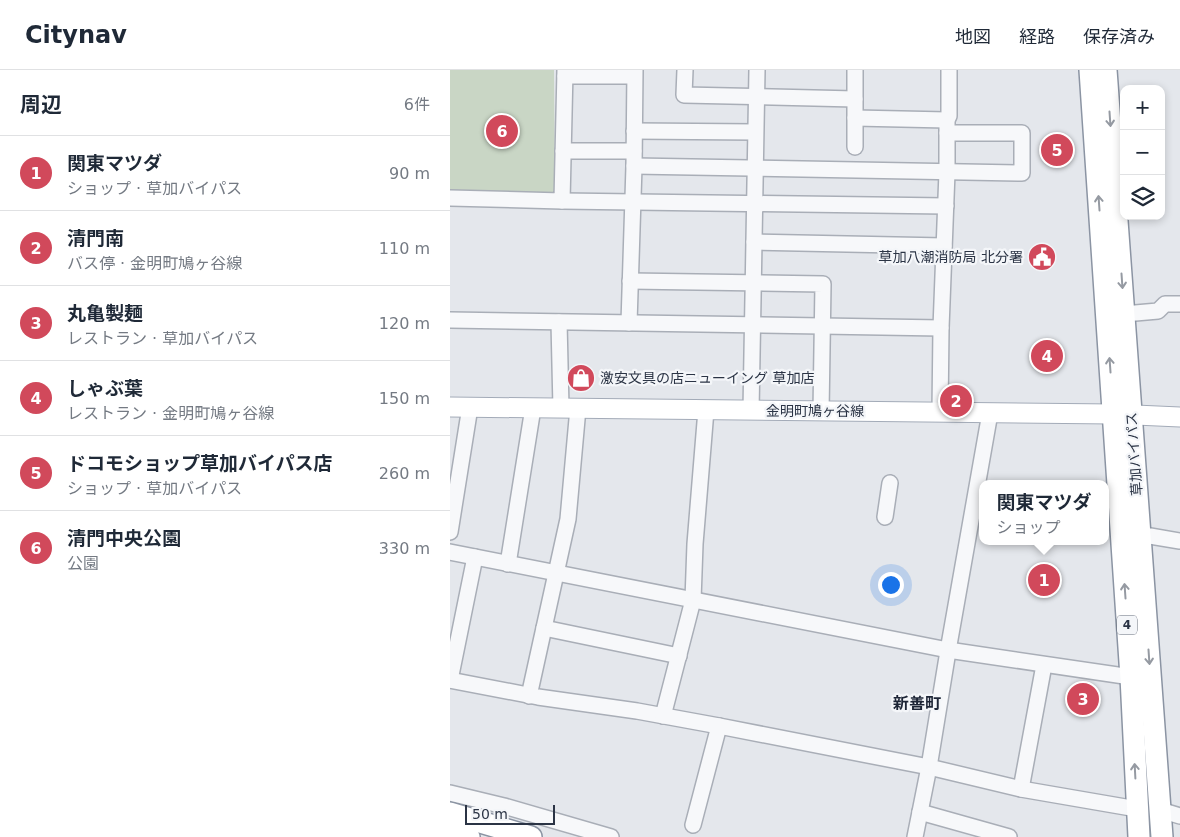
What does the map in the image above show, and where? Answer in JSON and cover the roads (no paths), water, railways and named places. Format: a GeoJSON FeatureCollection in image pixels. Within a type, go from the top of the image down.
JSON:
{"type":"FeatureCollection","features":[{"type":"Feature","properties":{"kind":"highway","name":"草加バイパス"},"geometry":{"type":"LineString","coordinates":[[1090,70],[1122,415],[1140,536],[1170,813],[1162,837]]}},
{"type":"Feature","properties":{"kind":"highway","name":"草加バイパス"},"geometry":{"type":"LineString","coordinates":[[1106,70],[1124,314],[1122,415],[1131,677],[1139,837]]}},
{"type":"Feature","properties":{"kind":"highway"},"geometry":{"type":"LineString","coordinates":[[450,813],[531,837]]}},
{"type":"Feature","properties":{"kind":"highway"},"geometry":{"type":"LineString","coordinates":[[450,822],[501,837]]}},
{"type":"Feature","properties":{"kind":"highway"},"geometry":{"type":"LineString","coordinates":[[450,831],[469,837]]}},
{"type":"Feature","properties":{"kind":"main road","name":"金明町鳩ヶ谷線"},"geometry":{"type":"LineString","coordinates":[[450,406],[940,412],[1122,415],[1180,418]]}},
{"type":"Feature","properties":{"kind":"street"},"geometry":{"type":"LineString","coordinates":[[685,70],[684,95],[855,99]]}},
{"type":"Feature","properties":{"kind":"street"},"geometry":{"type":"LineString","coordinates":[[751,411],[757,70]]}},
{"type":"Feature","properties":{"kind":"street"},"geometry":{"type":"LineString","coordinates":[[855,70],[855,147]]}},
{"type":"Feature","properties":{"kind":"street"},"geometry":{"type":"LineString","coordinates":[[940,412],[949,70]]}},
{"type":"Feature","properties":{"kind":"street"},"geometry":{"type":"LineString","coordinates":[[562,201],[565,73],[634,73],[634,159],[629,323]]}},
{"type":"Feature","properties":{"kind":"street"},"geometry":{"type":"LineString","coordinates":[[563,151],[755,169],[1022,172],[1022,134],[855,118]]}},
{"type":"Feature","properties":{"kind":"street"},"geometry":{"type":"LineString","coordinates":[[634,131],[755,132]]}},
{"type":"Feature","properties":{"kind":"street"},"geometry":{"type":"LineString","coordinates":[[450,198],[754,205],[946,206]]}},
{"type":"Feature","properties":{"kind":"street"},"geometry":{"type":"LineString","coordinates":[[754,242],[944,246]]}},
{"type":"Feature","properties":{"kind":"street"},"geometry":{"type":"LineString","coordinates":[[630,281],[823,284],[821,412]]}},
{"type":"Feature","properties":{"kind":"street"},"geometry":{"type":"LineString","coordinates":[[1124,314],[1158,311],[1165,304],[1180,304]]}},
{"type":"Feature","properties":{"kind":"street"},"geometry":{"type":"LineString","coordinates":[[450,320],[941,328]]}},
{"type":"Feature","properties":{"kind":"street"},"geometry":{"type":"LineString","coordinates":[[530,696],[568,519],[570,408],[559,322]]}},
{"type":"Feature","properties":{"kind":"street"},"geometry":{"type":"LineString","coordinates":[[450,532],[470,407]]}},
{"type":"Feature","properties":{"kind":"street"},"geometry":{"type":"LineString","coordinates":[[508,564],[533,408]]}},
{"type":"Feature","properties":{"kind":"street"},"geometry":{"type":"LineString","coordinates":[[663,716],[692,600],[706,410]]}},
{"type":"Feature","properties":{"kind":"street"},"geometry":{"type":"LineString","coordinates":[[915,837],[929,767],[990,413]]}},
{"type":"Feature","properties":{"kind":"street"},"geometry":{"type":"LineString","coordinates":[[885,517],[890,483]]}},
{"type":"Feature","properties":{"kind":"street"},"geometry":{"type":"LineString","coordinates":[[1140,536],[1180,541]]}},
{"type":"Feature","properties":{"kind":"street"},"geometry":{"type":"LineString","coordinates":[[450,552],[948,650],[1131,677]]}},
{"type":"Feature","properties":{"kind":"street"},"geometry":{"type":"LineString","coordinates":[[475,557],[450,680],[530,696],[719,726],[929,767],[1021,788],[1137,809]]}},
{"type":"Feature","properties":{"kind":"street"},"geometry":{"type":"LineString","coordinates":[[544,628],[678,656]]}},
{"type":"Feature","properties":{"kind":"street"},"geometry":{"type":"LineString","coordinates":[[1021,788],[1044,665]]}},
{"type":"Feature","properties":{"kind":"street"},"geometry":{"type":"LineString","coordinates":[[693,824],[719,726]]}},
{"type":"Feature","properties":{"kind":"street"},"geometry":{"type":"LineString","coordinates":[[450,793],[504,806],[611,837]]}},
{"type":"Feature","properties":{"kind":"street"},"geometry":{"type":"LineString","coordinates":[[920,812],[1009,837]]}},
{"type":"Feature","properties":{"kind":"place","name":"清門中央公園"},"geometry":{"type":"Point","coordinates":[502,131]}},
{"type":"Feature","properties":{"kind":"place","name":"ドコモショップ草加バイパス店"},"geometry":{"type":"Point","coordinates":[1057,150]}},
{"type":"Feature","properties":{"kind":"place","name":"草加八潮消防局 北分署"},"geometry":{"type":"Point","coordinates":[1042,257]}},
{"type":"Feature","properties":{"kind":"place","name":"しゃぶ葉"},"geometry":{"type":"Point","coordinates":[1047,356]}},
{"type":"Feature","properties":{"kind":"place","name":"激安文具の店ニューイング 草加店"},"geometry":{"type":"Point","coordinates":[581,378]}},
{"type":"Feature","properties":{"kind":"place","name":"清門南"},"geometry":{"type":"Point","coordinates":[956,401]}},
{"type":"Feature","properties":{"kind":"place","name":"関東マツダ"},"geometry":{"type":"Point","coordinates":[1044,580]}},
{"type":"Feature","properties":{"kind":"place","name":"丸亀製麺"},"geometry":{"type":"Point","coordinates":[1083,699]}},
{"type":"Feature","properties":{"kind":"district","name":"新善町"},"geometry":{"type":"Point","coordinates":[917,703]}}]}
